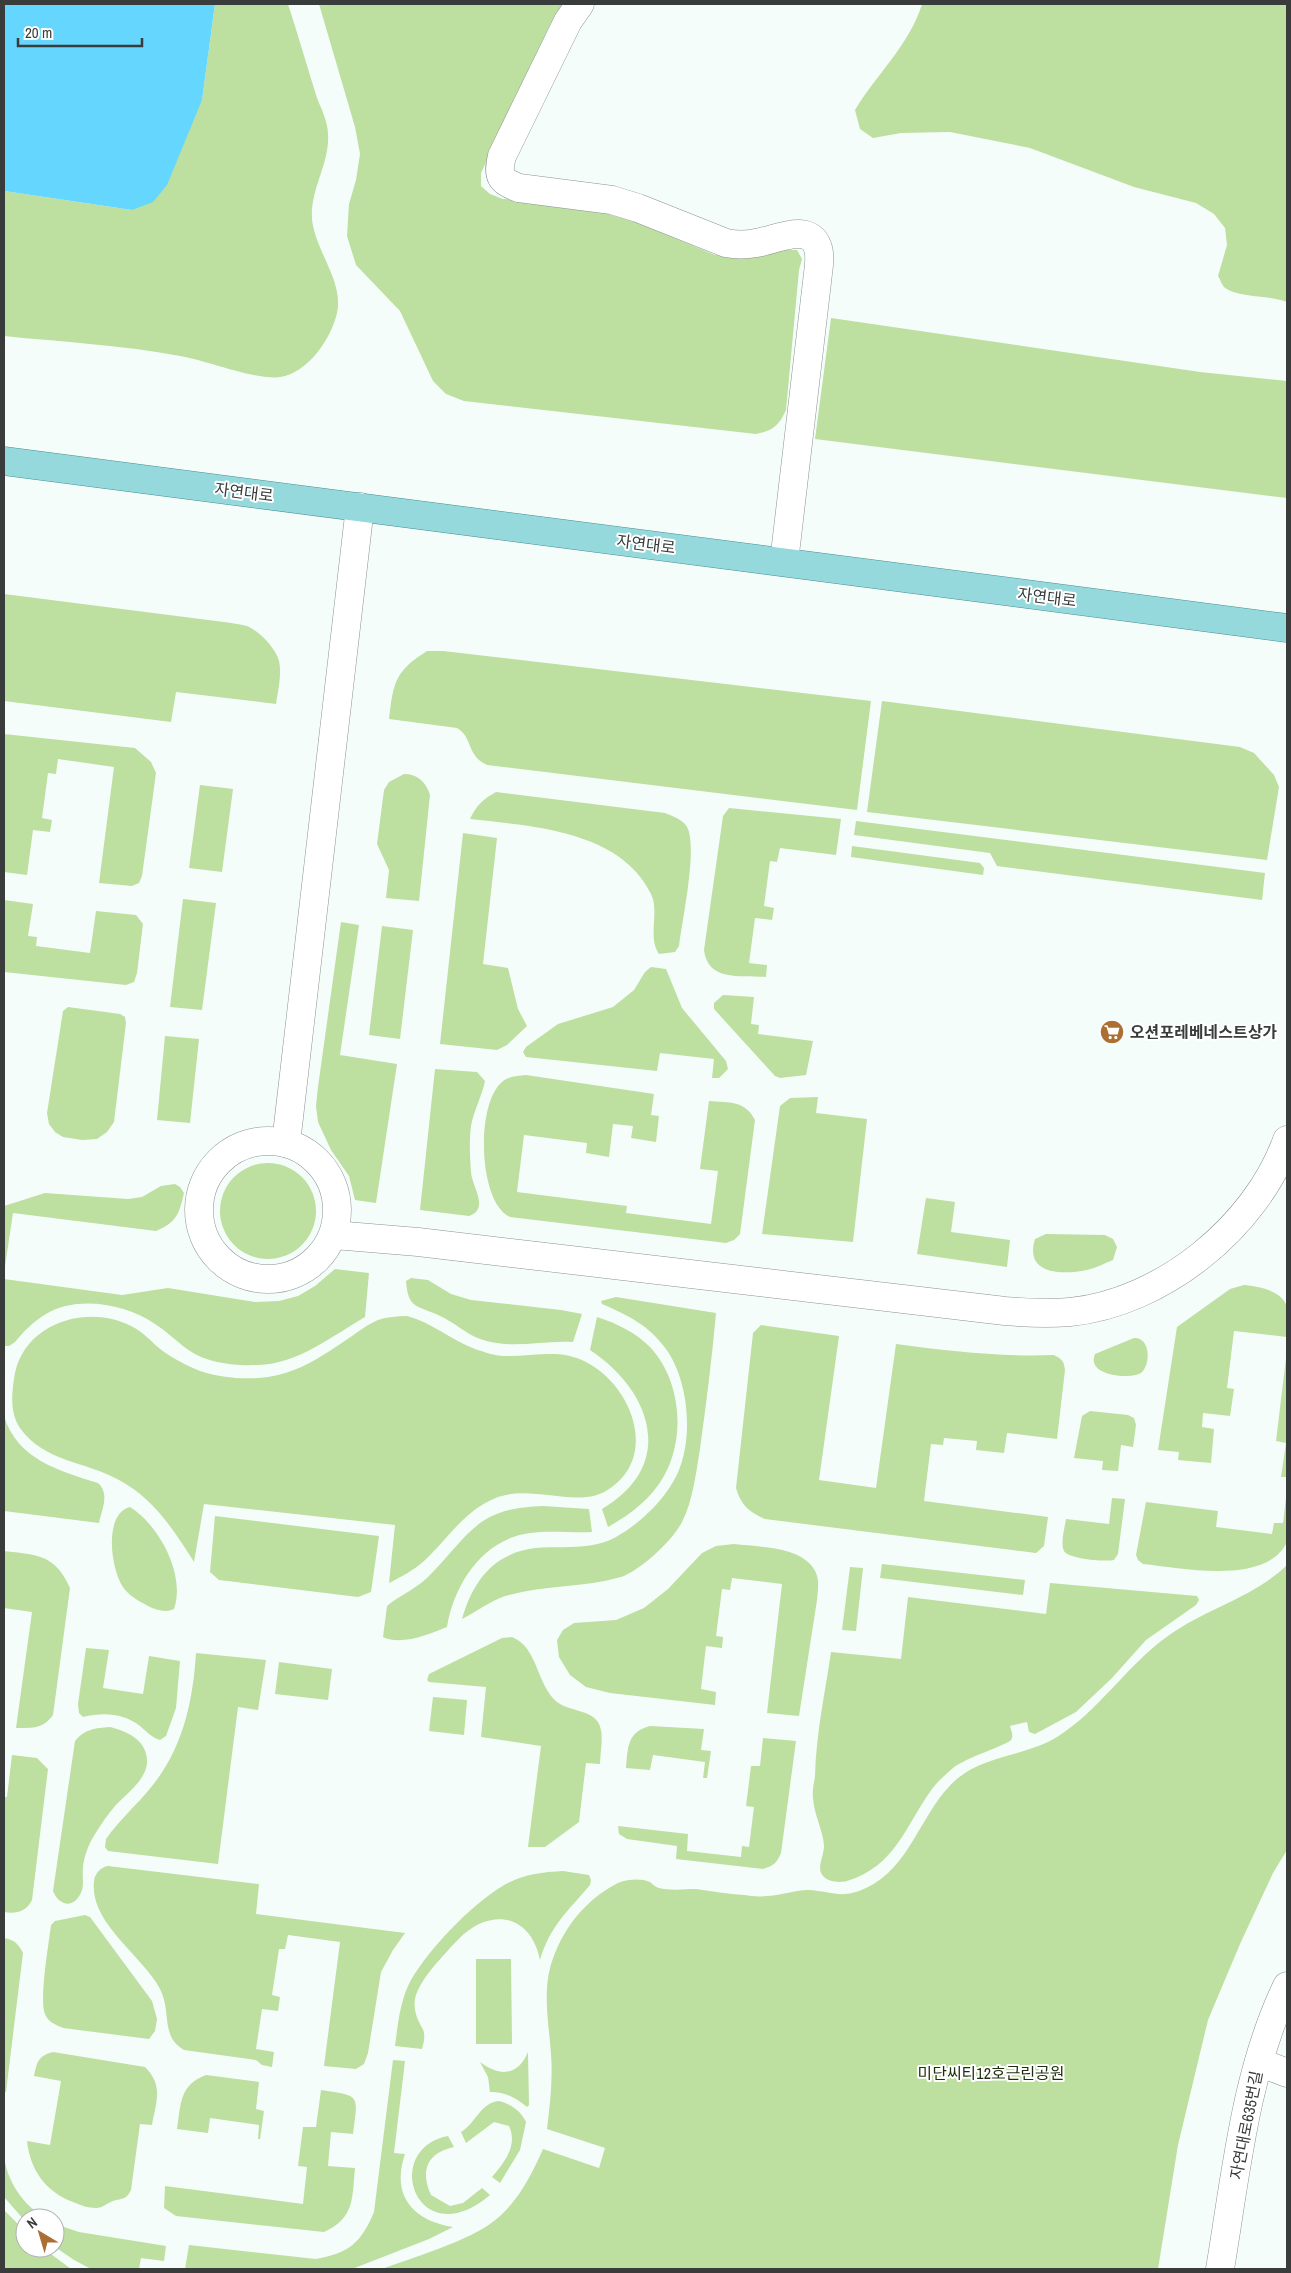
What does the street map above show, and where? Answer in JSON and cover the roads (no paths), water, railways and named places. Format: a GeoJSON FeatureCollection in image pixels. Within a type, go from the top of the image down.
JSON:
{"type":"FeatureCollection","features":[{"type":"Feature","properties":{"kind":"main road","name":"자연대로"},"geometry":{"type":"LineString","coordinates":[[4,460],[1287,628]]}},
{"type":"Feature","properties":{"kind":"street"},"geometry":{"type":"LineString","coordinates":[[580,4],[568,21],[502,156],[499,169],[502,178],[509,184],[519,188],[612,200],[645,210],[726,243],[741,245],[758,243],[800,233],[811,238],[817,245],[819,254],[817,282],[784,562]]}},
{"type":"Feature","properties":{"kind":"street"},"geometry":{"type":"LineString","coordinates":[[286,1143],[360,507]]}},
{"type":"Feature","properties":{"kind":"street"},"geometry":{"type":"LineString","coordinates":[[334,1235],[418,1242],[1005,1311],[1039,1314],[1071,1312],[1107,1304],[1140,1291],[1175,1274],[1209,1250],[1234,1226],[1260,1195],[1282,1155],[1287,1140]]}},
{"type":"Feature","properties":{"kind":"street"},"geometry":{"type":"LineString","coordinates":[[262,1141],[286,1143],[307,1152],[324,1168],[335,1188],[338,1211],[334,1235],[322,1254],[306,1269],[285,1278],[262,1280],[240,1275],[221,1262],[207,1245],[199,1224],[199,1201],[206,1178],[221,1160],[240,1146],[262,1141]]}},
{"type":"Feature","properties":{"kind":"street","name":"자연대로635번길"},"geometry":{"type":"LineString","coordinates":[[1220,2269],[1248,2109],[1259,2062],[1277,2006],[1287,1986]]}},
{"type":"Feature","properties":{"kind":"street"},"geometry":{"type":"LineString","coordinates":[[1259,2062],[1287,2072]]}},
{"type":"Feature","properties":{"kind":"water"},"geometry":{"type":"Polygon","coordinates":[[[4,4],[215,4],[202,100],[167,185],[153,202],[132,210],[4,191],[4,4]]]}},
{"type":"Feature","properties":{"kind":"place","name":"오션포레베네스트상가"},"geometry":{"type":"Point","coordinates":[1112,1032]}},
{"type":"Feature","properties":{"kind":"park label","name":"미단씨티12호근린공원"},"geometry":{"type":"Point","coordinates":[991,2073]}}]}
